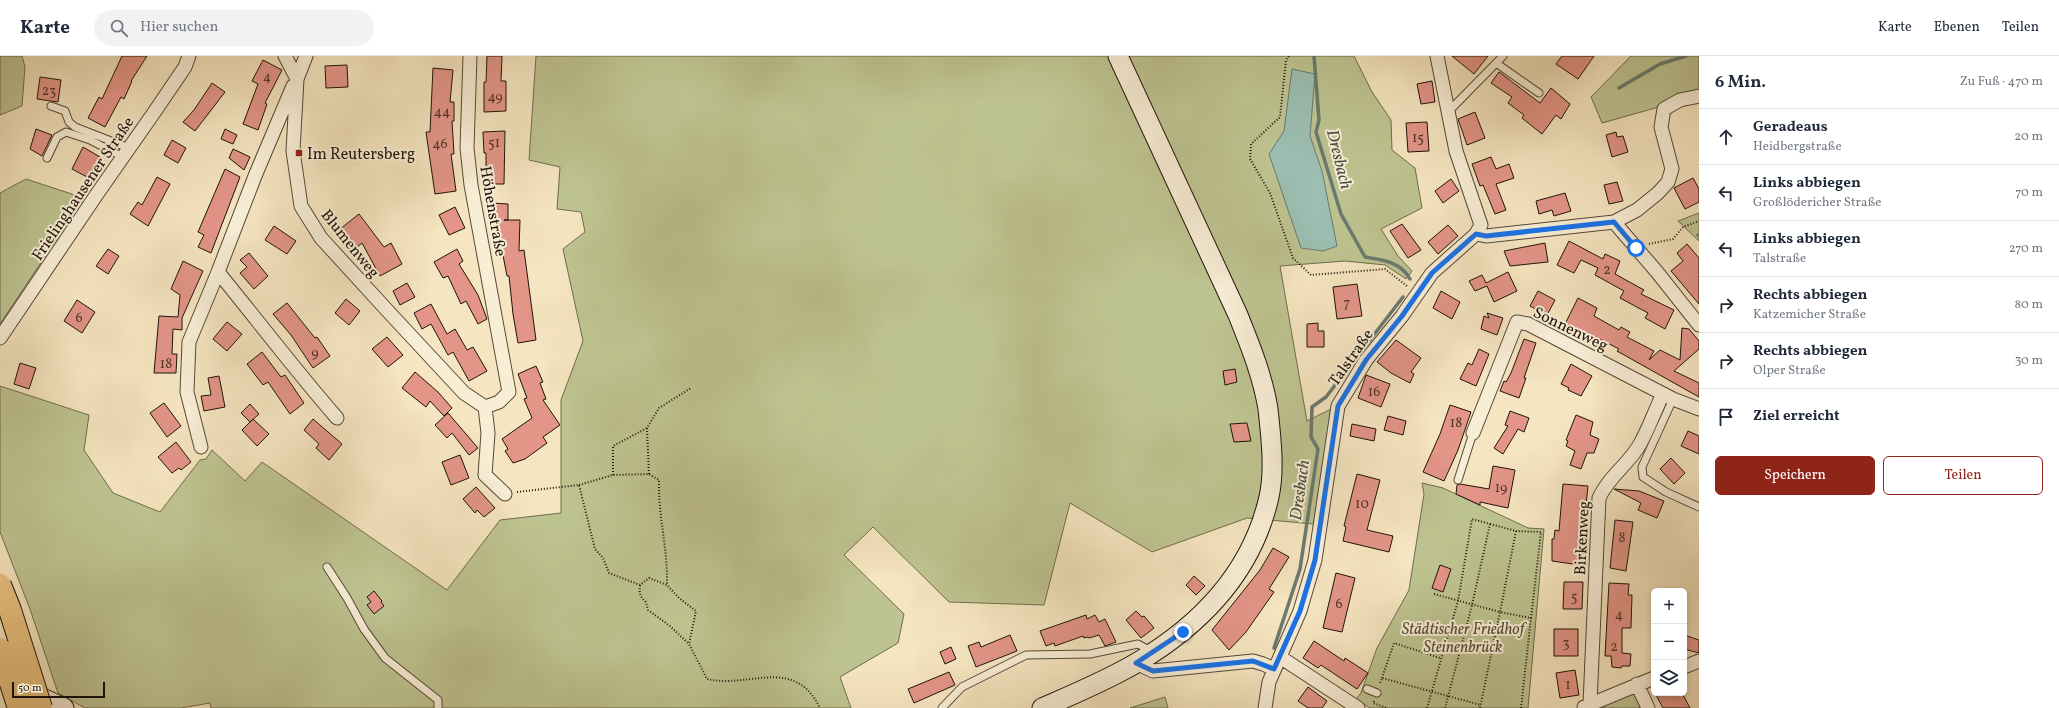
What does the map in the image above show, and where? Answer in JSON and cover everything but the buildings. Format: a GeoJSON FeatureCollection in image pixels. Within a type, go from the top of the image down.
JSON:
{"type":"FeatureCollection","features":[{"type":"Feature","properties":{"kind":"highway"},"geometry":{"type":"LineString","coordinates":[[0,585],[10,610],[41,708]]}},
{"type":"Feature","properties":{"kind":"highway"},"geometry":{"type":"LineString","coordinates":[[0,649],[19,708]]}},
{"type":"Feature","properties":{"kind":"main road"},"geometry":{"type":"LineString","coordinates":[[1042,708],[1136,663],[1183,632],[1202,615],[1225,589],[1245,561],[1259,530],[1269,496],[1272,464],[1268,409],[1251,348],[1238,314],[1118,56]]}},
{"type":"Feature","properties":{"kind":"main road"},"geometry":{"type":"LineString","coordinates":[[0,679],[64,708]]}},
{"type":"Feature","properties":{"kind":"street","name":"Frielinghausener Straße"},"geometry":{"type":"LineString","coordinates":[[0,338],[185,66],[189,56]]}},
{"type":"Feature","properties":{"kind":"street"},"geometry":{"type":"LineString","coordinates":[[201,447],[187,392],[189,342],[255,176],[296,79],[285,56]]}},
{"type":"Feature","properties":{"kind":"street","name":"Blumenweg"},"geometry":{"type":"LineString","coordinates":[[306,56],[296,79],[293,151],[301,206],[321,238],[385,308],[464,393],[485,407]]}},
{"type":"Feature","properties":{"kind":"street","name":"Höhenstraße"},"geometry":{"type":"LineString","coordinates":[[470,56],[468,148],[471,185],[509,392],[499,402],[485,407]]}},
{"type":"Feature","properties":{"kind":"street"},"geometry":{"type":"LineString","coordinates":[[1437,56],[1456,151],[1480,219],[1481,224],[1476,234],[1486,236],[1614,222],[1637,210],[1658,193],[1668,182],[1672,169],[1661,127],[1664,109],[1680,100],[1699,96]]}},
{"type":"Feature","properties":{"kind":"street"},"geometry":{"type":"LineString","coordinates":[[1614,222],[1657,272],[1699,325]]}},
{"type":"Feature","properties":{"kind":"street","name":"Talstraße"},"geometry":{"type":"LineString","coordinates":[[1265,708],[1266,691],[1274,669],[1300,611],[1315,560],[1338,406],[1366,360],[1432,273],[1476,234]]}},
{"type":"Feature","properties":{"kind":"street"},"geometry":{"type":"LineString","coordinates":[[218,272],[271,336],[294,369],[338,418]]}},
{"type":"Feature","properties":{"kind":"street","name":"Sonnenweg"},"geometry":{"type":"LineString","coordinates":[[1473,433],[1516,322],[1528,324],[1668,396],[1699,409]]}},
{"type":"Feature","properties":{"kind":"street","name":"Birkenweg"},"geometry":{"type":"LineString","coordinates":[[1586,706],[1599,498],[1605,486],[1623,467],[1640,444],[1668,396]]}},
{"type":"Feature","properties":{"kind":"street"},"geometry":{"type":"LineString","coordinates":[[485,407],[488,433],[485,474],[505,494]]}},
{"type":"Feature","properties":{"kind":"street"},"geometry":{"type":"LineString","coordinates":[[1280,657],[1358,708]]}},
{"type":"Feature","properties":{"kind":"street"},"geometry":{"type":"LineString","coordinates":[[1136,663],[1153,671],[1253,661],[1274,669]]}},
{"type":"Feature","properties":{"kind":"street"},"geometry":{"type":"LineString","coordinates":[[1687,666],[1699,661]]}},
{"type":"Feature","properties":{"kind":"street"},"geometry":{"type":"LineString","coordinates":[[1586,706],[1651,679]]}},
{"type":"Feature","properties":{"kind":"street"},"geometry":{"type":"LineString","coordinates":[[1637,684],[1648,708]]}},
{"type":"Feature","properties":{"kind":"lane"},"geometry":{"type":"LineString","coordinates":[[1448,112],[1503,56]]}},
{"type":"Feature","properties":{"kind":"lane"},"geometry":{"type":"LineString","coordinates":[[1496,63],[1539,93]]}},
{"type":"Feature","properties":{"kind":"lane"},"geometry":{"type":"LineString","coordinates":[[51,106],[65,111],[69,122],[75,128],[126,152]]}},
{"type":"Feature","properties":{"kind":"lane"},"geometry":{"type":"LineString","coordinates":[[47,158],[57,137],[66,132],[126,152]]}},
{"type":"Feature","properties":{"kind":"lane"},"geometry":{"type":"LineString","coordinates":[[1668,396],[1642,467],[1643,478],[1666,492],[1699,507]]}},
{"type":"Feature","properties":{"kind":"lane"},"geometry":{"type":"LineString","coordinates":[[1458,480],[1473,433]]}},
{"type":"Feature","properties":{"kind":"lane"},"geometry":{"type":"LineString","coordinates":[[326,568],[347,598],[364,630],[385,658],[438,700],[438,708]]}},
{"type":"Feature","properties":{"kind":"lane"},"geometry":{"type":"LineString","coordinates":[[942,708],[962,687],[1026,655],[1090,654],[1138,644],[1154,652]]}},
{"type":"Feature","properties":{"kind":"lane"},"geometry":{"type":"LineString","coordinates":[[1367,690],[1377,693]]}},
{"type":"Feature","properties":{"kind":"path"},"geometry":{"type":"LineString","coordinates":[[1289,56],[1286,60],[1280,117],[1251,144],[1250,158],[1270,193],[1292,258],[1311,275],[1385,269],[1417,293]]}},
{"type":"Feature","properties":{"kind":"path"},"geometry":{"type":"LineString","coordinates":[[1636,248],[1673,239],[1683,227],[1699,221]]}},
{"type":"Feature","properties":{"kind":"path"},"geometry":{"type":"LineString","coordinates":[[613,475],[613,446],[647,428],[659,408],[691,388]]}},
{"type":"Feature","properties":{"kind":"path"},"geometry":{"type":"LineString","coordinates":[[647,428],[649,474]]}},
{"type":"Feature","properties":{"kind":"path"},"geometry":{"type":"LineString","coordinates":[[505,494],[579,485],[613,475],[649,474],[659,480],[658,506],[667,567],[667,584]]}},
{"type":"Feature","properties":{"kind":"path"},"geometry":{"type":"LineString","coordinates":[[579,485],[595,548],[603,558],[609,573],[640,585]]}},
{"type":"Feature","properties":{"kind":"path"},"geometry":{"type":"LineString","coordinates":[[1427,708],[1440,658],[1458,601],[1472,519],[1516,531],[1541,532],[1521,708]]}},
{"type":"Feature","properties":{"kind":"path"},"geometry":{"type":"LineString","coordinates":[[1445,708],[1472,605],[1490,524]]}},
{"type":"Feature","properties":{"kind":"path"},"geometry":{"type":"LineString","coordinates":[[1382,678],[1481,706],[1516,531]]}},
{"type":"Feature","properties":{"kind":"path"},"geometry":{"type":"LineString","coordinates":[[689,644],[696,610],[679,598],[667,584],[649,578],[640,585],[639,592],[642,599],[646,602],[648,610],[670,626],[689,644],[707,679],[718,682],[768,676],[788,678],[805,686],[816,698],[820,708]]}},
{"type":"Feature","properties":{"kind":"path"},"geometry":{"type":"LineString","coordinates":[[1434,594],[1500,612],[1531,618]]}},
{"type":"Feature","properties":{"kind":"path"},"geometry":{"type":"LineString","coordinates":[[1387,708],[1374,703],[1394,643],[1440,658]]}},
{"type":"Feature","properties":{"kind":"green space"},"geometry":{"type":"Polygon","coordinates":[[[0,56],[22,56],[25,67],[22,106],[0,115],[0,56]]]}},
{"type":"Feature","properties":{"kind":"green space"},"geometry":{"type":"Polygon","coordinates":[[[536,56],[1354,56],[1372,92],[1391,120],[1392,150],[1415,168],[1422,208],[1381,229],[1398,256],[1412,271],[1406,279],[1385,265],[1345,261],[1280,266],[1307,421],[1331,409],[1314,524],[1247,518],[1152,552],[1070,503],[1044,605],[949,602],[873,527],[844,555],[904,614],[898,643],[840,677],[851,708],[211,708],[210,703],[181,708],[85,708],[58,693],[30,609],[0,532],[0,386],[89,415],[84,450],[113,493],[160,512],[200,460],[206,459],[212,450],[245,481],[262,462],[447,590],[500,520],[561,513],[561,400],[583,341],[563,249],[585,232],[581,212],[557,209],[560,167],[529,160],[536,56]]]}},
{"type":"Feature","properties":{"kind":"green space"},"geometry":{"type":"Polygon","coordinates":[[[1631,56],[1699,56],[1699,92],[1659,107],[1602,123],[1591,97],[1631,56]]]}},
{"type":"Feature","properties":{"kind":"green space"},"geometry":{"type":"Polygon","coordinates":[[[26,179],[84,198],[0,324],[0,193],[26,179]]]}},
{"type":"Feature","properties":{"kind":"green space"},"geometry":{"type":"Polygon","coordinates":[[[1699,213],[1699,241],[1678,221],[1699,213]]]}},
{"type":"Feature","properties":{"kind":"green space","name":"Städtischer Friedhof Steinenbrück"},"geometry":{"type":"Polygon","coordinates":[[[1422,483],[1443,488],[1528,528],[1544,529],[1528,708],[1370,708],[1356,699],[1361,693],[1377,648],[1409,590],[1424,494],[1422,483]]]}},
{"type":"Feature","properties":{"kind":"green space"},"geometry":{"type":"Polygon","coordinates":[[[1634,690],[1643,708],[1601,708],[1634,690]]]}},
{"type":"Feature","properties":{"kind":"green space"},"geometry":{"type":"Polygon","coordinates":[[[1165,697],[1168,708],[1130,708],[1165,697]]]}},
{"type":"Feature","properties":{"kind":"water"},"geometry":{"type":"Polygon","coordinates":[[[1292,69],[1315,74],[1310,136],[1322,171],[1337,246],[1323,251],[1301,248],[1269,154],[1284,131],[1292,69]]]}},
{"type":"Feature","properties":{"kind":"waterway","name":"Dresbach"},"geometry":{"type":"LineString","coordinates":[[1314,56],[1319,120],[1316,132],[1341,214],[1365,257],[1397,265],[1410,279]]}},
{"type":"Feature","properties":{"kind":"waterway"},"geometry":{"type":"LineString","coordinates":[[1619,88],[1660,64],[1686,56]]}},
{"type":"Feature","properties":{"kind":"waterway","name":"Dresbach"},"geometry":{"type":"LineString","coordinates":[[1274,648],[1300,569],[1318,449],[1311,437],[1312,407],[1326,397],[1403,297]]}},
{"type":"Feature","properties":{"kind":"place","name":"Im Reutersberg"},"geometry":{"type":"Point","coordinates":[299,153]}},
{"type":"Feature","properties":{"kind":"route"},"geometry":{"type":"LineString","coordinates":[[1183,632],[1136,663],[1153,671],[1253,661],[1274,669],[1300,611],[1315,560],[1338,406],[1366,360],[1402,316],[1432,273],[1476,234],[1486,236],[1614,222],[1636,248]]}}]}
